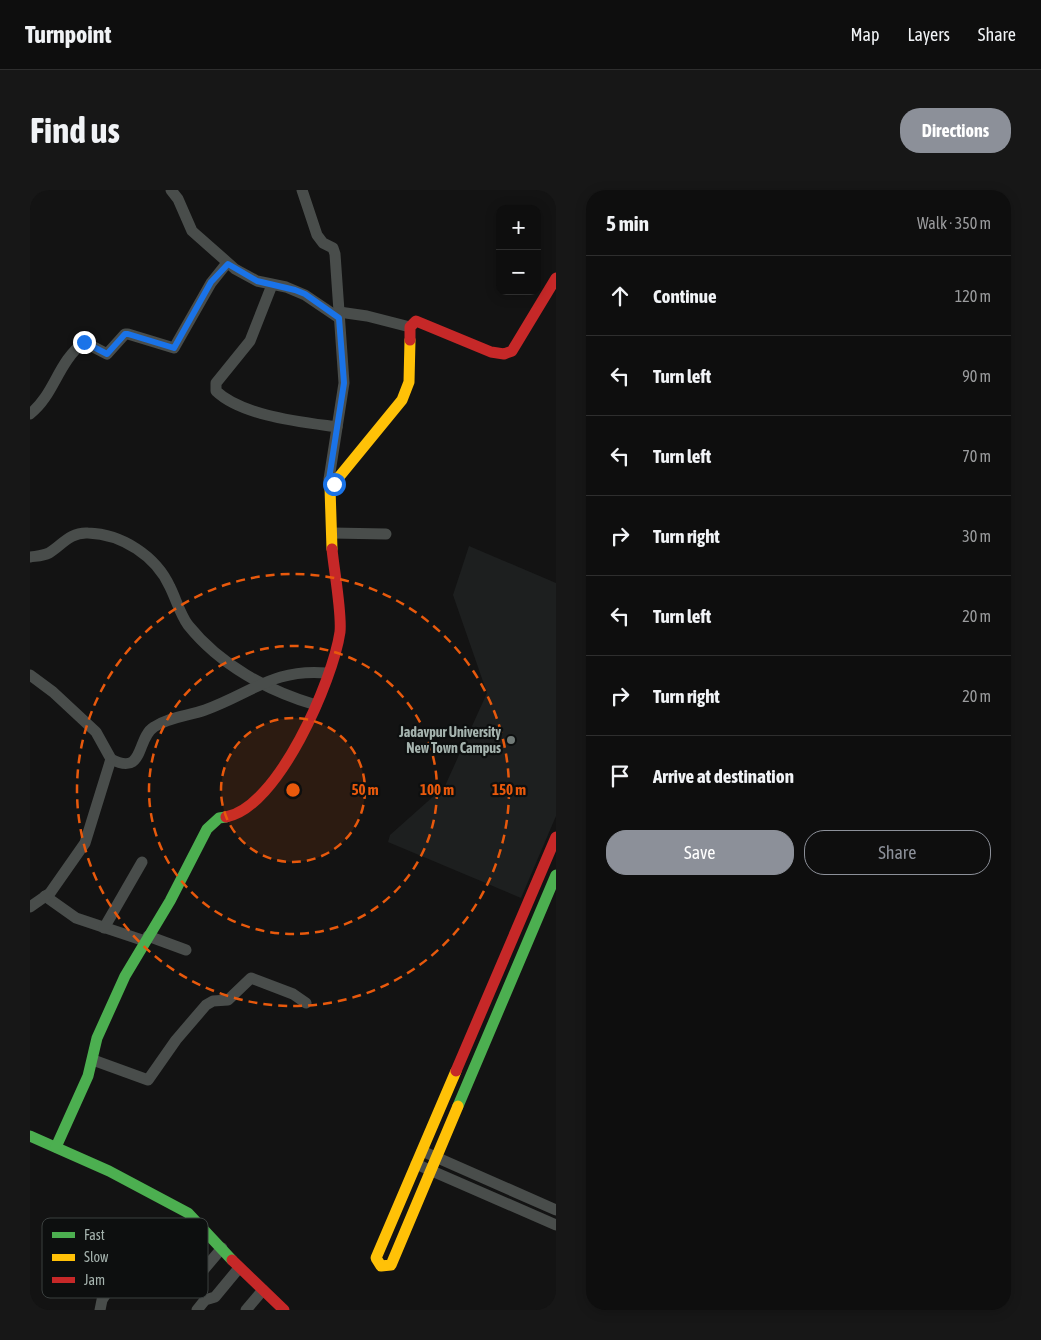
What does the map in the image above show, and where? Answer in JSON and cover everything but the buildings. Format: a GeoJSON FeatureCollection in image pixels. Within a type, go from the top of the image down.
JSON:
{"type":"FeatureCollection","features":[{"type":"Feature","properties":{"kind":"street"},"geometry":{"type":"LineString","coordinates":[[171,190],[178,199],[192,231],[228,264],[247,276],[305,294],[339,315],[368,316],[410,327]]}},
{"type":"Feature","properties":{"kind":"street"},"geometry":{"type":"LineString","coordinates":[[56,1147],[88,1076],[97,1038],[125,976],[170,900],[207,828],[219,818],[237,815],[243,811],[265,791],[283,770],[316,705],[334,654],[340,618],[329,479],[344,383],[334,250],[317,235],[302,190]]}},
{"type":"Feature","properties":{"kind":"street"},"geometry":{"type":"LineString","coordinates":[[30,414],[42,404],[58,370],[84,342],[107,354],[125,334],[128,334],[174,348],[211,282],[228,264]]}},
{"type":"Feature","properties":{"kind":"street"},"geometry":{"type":"LineString","coordinates":[[330,488],[402,400],[409,382],[410,327],[416,321],[491,352],[504,354],[512,351],[547,296],[556,278]]}},
{"type":"Feature","properties":{"kind":"street"},"geometry":{"type":"LineString","coordinates":[[272,285],[250,341],[216,383],[216,391],[245,407],[276,418],[337,428]]}},
{"type":"Feature","properties":{"kind":"street"},"geometry":{"type":"LineString","coordinates":[[30,557],[48,553],[76,534],[95,533],[125,541],[155,564],[170,584],[188,624],[205,642],[238,670],[283,695],[316,705]]}},
{"type":"Feature","properties":{"kind":"street"},"geometry":{"type":"LineString","coordinates":[[332,533],[386,534]]}},
{"type":"Feature","properties":{"kind":"street"},"geometry":{"type":"LineString","coordinates":[[30,675],[53,692],[96,732],[111,759],[122,763],[135,760],[146,734],[153,727],[204,710],[280,676],[303,671],[327,673]]}},
{"type":"Feature","properties":{"kind":"street"},"geometry":{"type":"LineString","coordinates":[[30,907],[45,896],[85,843],[111,759]]}},
{"type":"Feature","properties":{"kind":"street"},"geometry":{"type":"LineString","coordinates":[[556,837],[376,1258],[382,1266],[391,1265],[556,876]]}},
{"type":"Feature","properties":{"kind":"street"},"geometry":{"type":"LineString","coordinates":[[104,928],[142,862]]}},
{"type":"Feature","properties":{"kind":"street"},"geometry":{"type":"LineString","coordinates":[[45,896],[76,918],[104,928],[186,950]]}},
{"type":"Feature","properties":{"kind":"street"},"geometry":{"type":"LineString","coordinates":[[93,1060],[148,1080],[176,1040],[206,1006],[213,1002],[228,1000],[251,978],[293,994],[306,1004]]}},
{"type":"Feature","properties":{"kind":"street"},"geometry":{"type":"LineString","coordinates":[[30,1136],[109,1170],[188,1213],[193,1218]]}},
{"type":"Feature","properties":{"kind":"street"},"geometry":{"type":"LineString","coordinates":[[422,1151],[556,1210]]}},
{"type":"Feature","properties":{"kind":"street"},"geometry":{"type":"LineString","coordinates":[[416,1164],[556,1225]]}},
{"type":"Feature","properties":{"kind":"street"},"geometry":{"type":"LineString","coordinates":[[208,1234],[239,1268],[284,1310]]}},
{"type":"Feature","properties":{"kind":"street"},"geometry":{"type":"LineString","coordinates":[[208,1265],[222,1248]]}},
{"type":"Feature","properties":{"kind":"street"},"geometry":{"type":"LineString","coordinates":[[197,1310],[205,1300],[214,1297],[239,1268]]}},
{"type":"Feature","properties":{"kind":"street"},"geometry":{"type":"LineString","coordinates":[[246,1310],[263,1290]]}},
{"type":"Feature","properties":{"kind":"street"},"geometry":{"type":"LineString","coordinates":[[266,1310],[274,1301]]}},
{"type":"Feature","properties":{"kind":"shaded area","name":"Jadavpur University New Town Campus"},"geometry":{"type":"Polygon","coordinates":[[[469,546],[556,583],[556,816],[521,898],[388,842],[390,835],[445,786],[487,693],[453,595],[469,546]]]}},
{"type":"Feature","properties":{"kind":"traffic: fast"},"geometry":{"type":"LineString","coordinates":[[56,1147],[88,1076],[97,1038],[125,976],[170,901],[207,829],[219,818],[226,817]]}},
{"type":"Feature","properties":{"kind":"traffic: fast"},"geometry":{"type":"LineString","coordinates":[[458,1106],[556,875]]}},
{"type":"Feature","properties":{"kind":"traffic: fast"},"geometry":{"type":"LineString","coordinates":[[30,1136],[109,1171],[188,1213],[193,1218]]}},
{"type":"Feature","properties":{"kind":"traffic: fast"},"geometry":{"type":"LineString","coordinates":[[208,1234],[232,1260]]}},
{"type":"Feature","properties":{"kind":"traffic: slow"},"geometry":{"type":"LineString","coordinates":[[332,549],[330,488],[402,400],[409,382],[410,340]]}},
{"type":"Feature","properties":{"kind":"traffic: slow"},"geometry":{"type":"LineString","coordinates":[[456,1071],[376,1258],[381,1266],[391,1265],[458,1106]]}},
{"type":"Feature","properties":{"kind":"traffic: jam"},"geometry":{"type":"LineString","coordinates":[[410,340],[410,327],[416,321],[491,352],[504,354],[512,351],[556,278]]}},
{"type":"Feature","properties":{"kind":"traffic: jam"},"geometry":{"type":"LineString","coordinates":[[226,817],[246,808],[265,791],[283,767],[300,739],[327,680],[340,632],[339,603],[332,549]]}},
{"type":"Feature","properties":{"kind":"traffic: jam"},"geometry":{"type":"LineString","coordinates":[[456,1071],[556,837]]}},
{"type":"Feature","properties":{"kind":"traffic: jam"},"geometry":{"type":"LineString","coordinates":[[232,1260],[284,1310]]}},
{"type":"Feature","properties":{"kind":"place","name":"Jadavpur University New Town Campus"},"geometry":{"type":"Point","coordinates":[511,740]}},
{"type":"Feature","properties":{"kind":"route"},"geometry":{"type":"LineString","coordinates":[[84,342],[107,354],[125,334],[128,334],[171,349],[174,348],[211,282],[228,264],[257,281],[286,287],[305,294],[339,318],[344,383],[329,479],[330,488],[334,484]]}}]}
